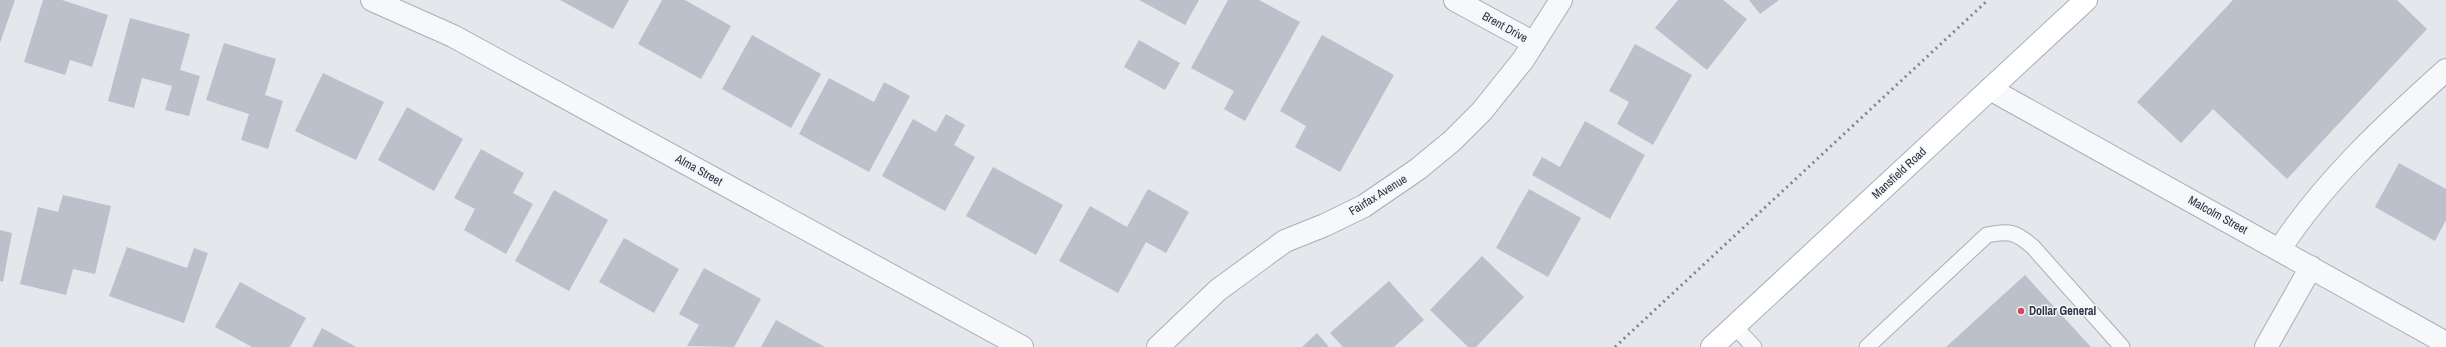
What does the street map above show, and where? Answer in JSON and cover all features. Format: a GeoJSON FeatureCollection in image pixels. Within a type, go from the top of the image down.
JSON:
{"type":"FeatureCollection","features":[{"type":"Feature","properties":{"kind":"main road","name":"Mansfield Road"},"geometry":{"type":"LineString","coordinates":[[1712,347],[2086,0]]}},
{"type":"Feature","properties":{"kind":"street","name":"Alma Street"},"geometry":{"type":"LineString","coordinates":[[372,0],[453,36],[1022,347]]}},
{"type":"Feature","properties":{"kind":"street","name":"Brent Drive"},"geometry":{"type":"LineString","coordinates":[[1455,0],[1534,43]]}},
{"type":"Feature","properties":{"kind":"street","name":"Fairfax Avenue"},"geometry":{"type":"LineString","coordinates":[[1158,347],[1218,290],[1285,241],[1325,225],[1364,206],[1418,169],[1452,141],[1482,111],[1534,43],[1561,0]]}},
{"type":"Feature","properties":{"kind":"street"},"geometry":{"type":"LineString","coordinates":[[2280,249],[2312,204],[2336,176],[2446,70]]}},
{"type":"Feature","properties":{"kind":"street","name":"Malcolm Street"},"geometry":{"type":"LineString","coordinates":[[1990,89],[2280,249],[2446,343]]}},
{"type":"Feature","properties":{"kind":"street"},"geometry":{"type":"LineString","coordinates":[[2266,347],[2311,267]]}},
{"type":"Feature","properties":{"kind":"lane"},"geometry":{"type":"LineString","coordinates":[[1867,347],[1987,235],[2004,231],[2021,236],[2033,247],[2122,347]]}},
{"type":"Feature","properties":{"kind":"lane"},"geometry":{"type":"LineString","coordinates":[[1734,326],[1754,347]]}},
{"type":"Feature","properties":{"kind":"building"},"geometry":{"type":"Polygon","coordinates":[[[0,0],[15,0],[0,43],[0,0]]]}},
{"type":"Feature","properties":{"kind":"building"},"geometry":{"type":"Polygon","coordinates":[[[43,0],[62,0],[108,15],[92,67],[70,60],[65,75],[24,62],[43,0]]]}},
{"type":"Feature","properties":{"kind":"building"},"geometry":{"type":"Polygon","coordinates":[[[560,0],[629,0],[613,29],[560,0]]]}},
{"type":"Feature","properties":{"kind":"building"},"geometry":{"type":"Polygon","coordinates":[[[662,0],[685,0],[731,26],[701,79],[638,44],[662,0]]]}},
{"type":"Feature","properties":{"kind":"building"},"geometry":{"type":"Polygon","coordinates":[[[1139,0],[1199,0],[1185,25],[1139,0]]]}},
{"type":"Feature","properties":{"kind":"building"},"geometry":{"type":"Polygon","coordinates":[[[1228,0],[1259,0],[1300,22],[1245,121],[1224,109],[1234,91],[1191,68],[1228,0]]]}},
{"type":"Feature","properties":{"kind":"building"},"geometry":{"type":"Polygon","coordinates":[[[1678,0],[1723,0],[1747,19],[1707,70],[1655,28],[1678,0]]]}},
{"type":"Feature","properties":{"kind":"building"},"geometry":{"type":"Polygon","coordinates":[[[1749,0],[1779,0],[1760,14],[1749,0]]]}},
{"type":"Feature","properties":{"kind":"building"},"geometry":{"type":"Polygon","coordinates":[[[2233,0],[2397,0],[2427,29],[2287,179],[2213,109],[2181,143],[2137,102],[2233,0]]]}},
{"type":"Feature","properties":{"kind":"building"},"geometry":{"type":"Polygon","coordinates":[[[130,18],[190,34],[180,70],[200,76],[189,116],[165,110],[172,86],[142,78],[134,108],[108,101],[130,18]]]}},
{"type":"Feature","properties":{"kind":"building"},"geometry":{"type":"Polygon","coordinates":[[[752,35],[821,74],[791,128],[722,89],[752,35]]]}},
{"type":"Feature","properties":{"kind":"building"},"geometry":{"type":"Polygon","coordinates":[[[1322,35],[1394,75],[1340,172],[1295,147],[1306,126],[1280,111],[1322,35]]]}},
{"type":"Feature","properties":{"kind":"building"},"geometry":{"type":"Polygon","coordinates":[[[1139,40],[1180,63],[1165,90],[1124,67],[1139,40]]]}},
{"type":"Feature","properties":{"kind":"building"},"geometry":{"type":"Polygon","coordinates":[[[224,43],[276,59],[265,95],[283,101],[268,149],[241,140],[249,114],[206,100],[224,43]]]}},
{"type":"Feature","properties":{"kind":"building"},"geometry":{"type":"Polygon","coordinates":[[[1635,44],[1692,75],[1653,145],[1617,124],[1629,102],[1609,91],[1635,44]]]}},
{"type":"Feature","properties":{"kind":"building"},"geometry":{"type":"Polygon","coordinates":[[[323,73],[384,102],[356,160],[295,131],[323,73]]]}},
{"type":"Feature","properties":{"kind":"building"},"geometry":{"type":"Polygon","coordinates":[[[829,78],[874,102],[884,82],[910,96],[869,172],[799,134],[829,78]]]}},
{"type":"Feature","properties":{"kind":"building"},"geometry":{"type":"Polygon","coordinates":[[[407,107],[463,139],[434,191],[378,160],[407,107]]]}},
{"type":"Feature","properties":{"kind":"building"},"geometry":{"type":"Polygon","coordinates":[[[946,114],[965,125],[954,145],[975,157],[945,211],[882,176],[913,119],[936,132],[946,114]]]}},
{"type":"Feature","properties":{"kind":"building"},"geometry":{"type":"Polygon","coordinates":[[[1585,121],[1645,155],[1610,219],[1532,175],[1542,157],[1560,167],[1585,121]]]}},
{"type":"Feature","properties":{"kind":"building"},"geometry":{"type":"Polygon","coordinates":[[[481,149],[524,173],[513,193],[533,204],[506,254],[464,230],[475,209],[454,198],[481,149]]]}},
{"type":"Feature","properties":{"kind":"building"},"geometry":{"type":"Polygon","coordinates":[[[2399,163],[2446,189],[2446,220],[2435,241],[2375,207],[2399,163]]]}},
{"type":"Feature","properties":{"kind":"building"},"geometry":{"type":"Polygon","coordinates":[[[993,167],[1063,205],[1036,255],[966,216],[993,167]]]}},
{"type":"Feature","properties":{"kind":"building"},"geometry":{"type":"Polygon","coordinates":[[[1148,189],[1189,212],[1166,253],[1146,242],[1118,293],[1059,261],[1090,206],[1127,227],[1148,189]]]}},
{"type":"Feature","properties":{"kind":"building"},"geometry":{"type":"Polygon","coordinates":[[[1529,189],[1581,218],[1548,277],[1496,248],[1529,189]]]}},
{"type":"Feature","properties":{"kind":"building"},"geometry":{"type":"Polygon","coordinates":[[[554,190],[608,220],[569,291],[515,261],[554,190]]]}},
{"type":"Feature","properties":{"kind":"building"},"geometry":{"type":"Polygon","coordinates":[[[63,195],[111,206],[95,274],[73,269],[66,295],[20,284],[38,207],[58,212],[63,195]]]}},
{"type":"Feature","properties":{"kind":"building"},"geometry":{"type":"Polygon","coordinates":[[[0,230],[12,233],[3,282],[0,281],[0,230]]]}},
{"type":"Feature","properties":{"kind":"building"},"geometry":{"type":"Polygon","coordinates":[[[624,238],[679,269],[654,313],[599,282],[624,238]]]}},
{"type":"Feature","properties":{"kind":"building"},"geometry":{"type":"Polygon","coordinates":[[[127,247],[187,268],[194,248],[208,253],[184,323],[109,296],[127,247]]]}},
{"type":"Feature","properties":{"kind":"building"},"geometry":{"type":"Polygon","coordinates":[[[1482,256],[1524,297],[1476,347],[1468,347],[1430,310],[1482,256]]]}},
{"type":"Feature","properties":{"kind":"building"},"geometry":{"type":"Polygon","coordinates":[[[704,268],[761,299],[734,347],[687,346],[699,325],[679,314],[704,268]]]}},
{"type":"Feature","properties":{"kind":"building","name":"Dollar General"},"geometry":{"type":"Polygon","coordinates":[[[2025,275],[2091,347],[1946,347],[2025,275]]]}},
{"type":"Feature","properties":{"kind":"building"},"geometry":{"type":"Polygon","coordinates":[[[1389,281],[1424,320],[1394,347],[1343,347],[1330,333],[1389,281]]]}},
{"type":"Feature","properties":{"kind":"building"},"geometry":{"type":"Polygon","coordinates":[[[240,282],[306,318],[290,347],[252,347],[215,327],[240,282]]]}},
{"type":"Feature","properties":{"kind":"building"},"geometry":{"type":"Polygon","coordinates":[[[776,320],[825,347],[761,347],[776,320]]]}},
{"type":"Feature","properties":{"kind":"building"},"geometry":{"type":"Polygon","coordinates":[[[322,328],[356,347],[312,347],[322,328]]]}},
{"type":"Feature","properties":{"kind":"building"},"geometry":{"type":"Polygon","coordinates":[[[1317,333],[1329,347],[1302,347],[1317,333]]]}},
{"type":"Feature","properties":{"kind":"railway"},"geometry":{"type":"LineString","coordinates":[[1615,347],[1988,0]]}},
{"type":"Feature","properties":{"kind":"place","name":"Dollar General"},"geometry":{"type":"Point","coordinates":[2021,311]}}]}
